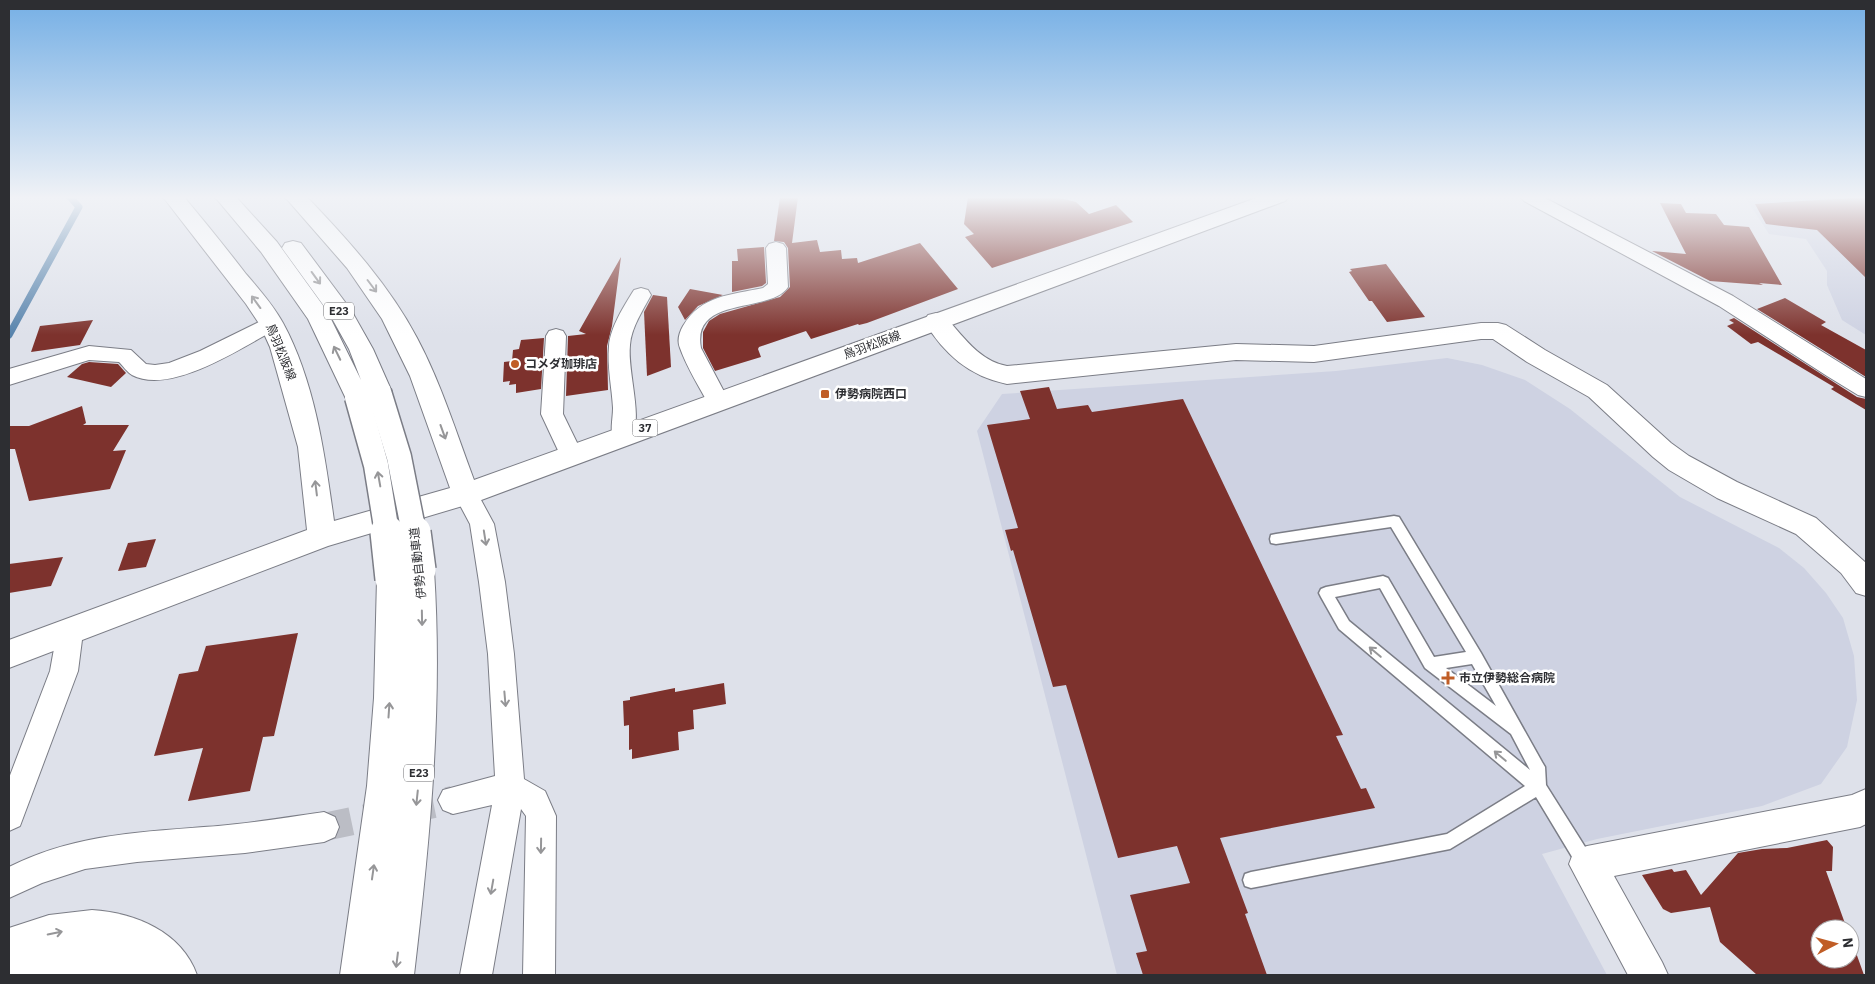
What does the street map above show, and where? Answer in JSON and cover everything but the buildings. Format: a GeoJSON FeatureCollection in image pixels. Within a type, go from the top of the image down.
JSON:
{"type":"FeatureCollection","features":[{"type":"Feature","properties":{"kind":"main road","name":"鳥羽松阪線"},"geometry":{"type":"LineString","coordinates":[[210,243],[271,323],[282,347],[311,447],[322,536]]}},
{"type":"Feature","properties":{"kind":"main road","name":"伊勢自動車道"},"geometry":{"type":"LineString","coordinates":[[278,243],[319,317],[368,394],[370,437],[423,639],[421,750],[414,830],[395,975]]}},
{"type":"Feature","properties":{"kind":"main road"},"geometry":{"type":"LineString","coordinates":[[337,243],[351,258],[382,299],[405,338],[428,392],[466,494]]}},
{"type":"Feature","properties":{"kind":"main road","name":"鳥羽松阪線"},"geometry":{"type":"LineString","coordinates":[[9,654],[322,536],[466,494],[1151,243]]}},
{"type":"Feature","properties":{"kind":"main road"},"geometry":{"type":"LineString","coordinates":[[936,321],[974,364],[995,373],[1007,375],[1236,352],[1314,354],[1481,331],[1498,331],[1536,356],[1598,391],[1662,450],[1679,463],[1727,490],[1806,526],[1852,565],[1866,584]]}},
{"type":"Feature","properties":{"kind":"main road","name":"伊勢自動車道"},"geometry":{"type":"LineString","coordinates":[[359,975],[384,786],[390,698],[405,575]]}},
{"type":"Feature","properties":{"kind":"main road"},"geometry":{"type":"LineString","coordinates":[[1649,975],[1587,864],[1860,810],[1866,805]]}},
{"type":"Feature","properties":{"kind":"main road","name":"E23"},"geometry":{"type":"LineString","coordinates":[[355,975],[367,920]]}},
{"type":"Feature","properties":{"kind":"main road"},"geometry":{"type":"LineString","coordinates":[[9,947],[74,929],[103,928],[127,932],[146,940],[162,955],[178,975]]}},
{"type":"Feature","properties":{"kind":"main road"},"geometry":{"type":"LineString","coordinates":[[9,972],[36,962],[61,957],[87,956],[110,959],[127,967],[137,975]]}},
{"type":"Feature","properties":{"kind":"street"},"geometry":{"type":"LineString","coordinates":[[1617,243],[1726,301],[1866,389]]}},
{"type":"Feature","properties":{"kind":"street"},"geometry":{"type":"LineString","coordinates":[[718,401],[690,348],[688,342],[690,335],[701,317],[718,304],[769,293],[778,287],[776,248]]}},
{"type":"Feature","properties":{"kind":"street"},"geometry":{"type":"LineString","coordinates":[[624,436],[619,345],[627,321],[641,295]]}},
{"type":"Feature","properties":{"kind":"street"},"geometry":{"type":"LineString","coordinates":[[9,377],[89,353],[124,355],[136,368],[146,372],[169,370],[211,354],[271,323]]}},
{"type":"Feature","properties":{"kind":"street"},"geometry":{"type":"LineString","coordinates":[[556,336],[552,414],[571,455]]}},
{"type":"Feature","properties":{"kind":"street"},"geometry":{"type":"LineString","coordinates":[[466,494],[482,524],[492,582],[508,733],[510,787],[476,975]]}},
{"type":"Feature","properties":{"kind":"street"},"geometry":{"type":"LineString","coordinates":[[9,816],[64,671],[70,632]]}},
{"type":"Feature","properties":{"kind":"street"},"geometry":{"type":"LineString","coordinates":[[453,800],[510,787],[535,801],[541,816],[539,975]]}},
{"type":"Feature","properties":{"kind":"street"},"geometry":{"type":"LineString","coordinates":[[9,883],[32,870],[77,855],[105,850],[244,839],[324,827]]}},
{"type":"Feature","properties":{"kind":"lane"},"geometry":{"type":"LineString","coordinates":[[1276,539],[1394,521],[1476,658],[1538,767],[1538,787]]}},
{"type":"Feature","properties":{"kind":"lane"},"geometry":{"type":"LineString","coordinates":[[1517,732],[1430,664],[1383,582],[1326,593],[1344,625],[1538,787],[1587,864]]}},
{"type":"Feature","properties":{"kind":"lane"},"geometry":{"type":"LineString","coordinates":[[1430,664],[1476,658]]}},
{"type":"Feature","properties":{"kind":"lane"},"geometry":{"type":"LineString","coordinates":[[1251,880],[1450,841],[1538,787]]}},
{"type":"Feature","properties":{"kind":"shaded area"},"geometry":{"type":"Polygon","coordinates":[[[1809,243],[1866,243],[1866,335],[1842,320],[1827,285],[1827,271],[1809,243]]]}},
{"type":"Feature","properties":{"kind":"shaded area","name":"市立伊勢総合病院"},"geometry":{"type":"Polygon","coordinates":[[[1447,358],[1482,365],[1525,380],[1570,409],[1680,497],[1779,548],[1804,568],[1826,593],[1843,618],[1854,656],[1857,700],[1847,747],[1821,784],[1762,806],[1597,839],[1542,854],[1607,975],[1117,975],[977,431],[1002,394],[1336,371],[1447,358]]]}},
{"type":"Feature","properties":{"kind":"waterway"},"geometry":{"type":"LineString","coordinates":[[9,335],[59,243]]}},
{"type":"Feature","properties":{"kind":"tunnel"},"geometry":{"type":"LineString","coordinates":[[324,827],[453,800]]}},
{"type":"Feature","properties":{"kind":"place","name":"コメダ珈琲店"},"geometry":{"type":"Point","coordinates":[515,364]}},
{"type":"Feature","properties":{"kind":"place","name":"伊勢病院西口"},"geometry":{"type":"Point","coordinates":[825,394]}},
{"type":"Feature","properties":{"kind":"place","name":"市立伊勢総合病院"},"geometry":{"type":"Point","coordinates":[1448,678]}}]}
